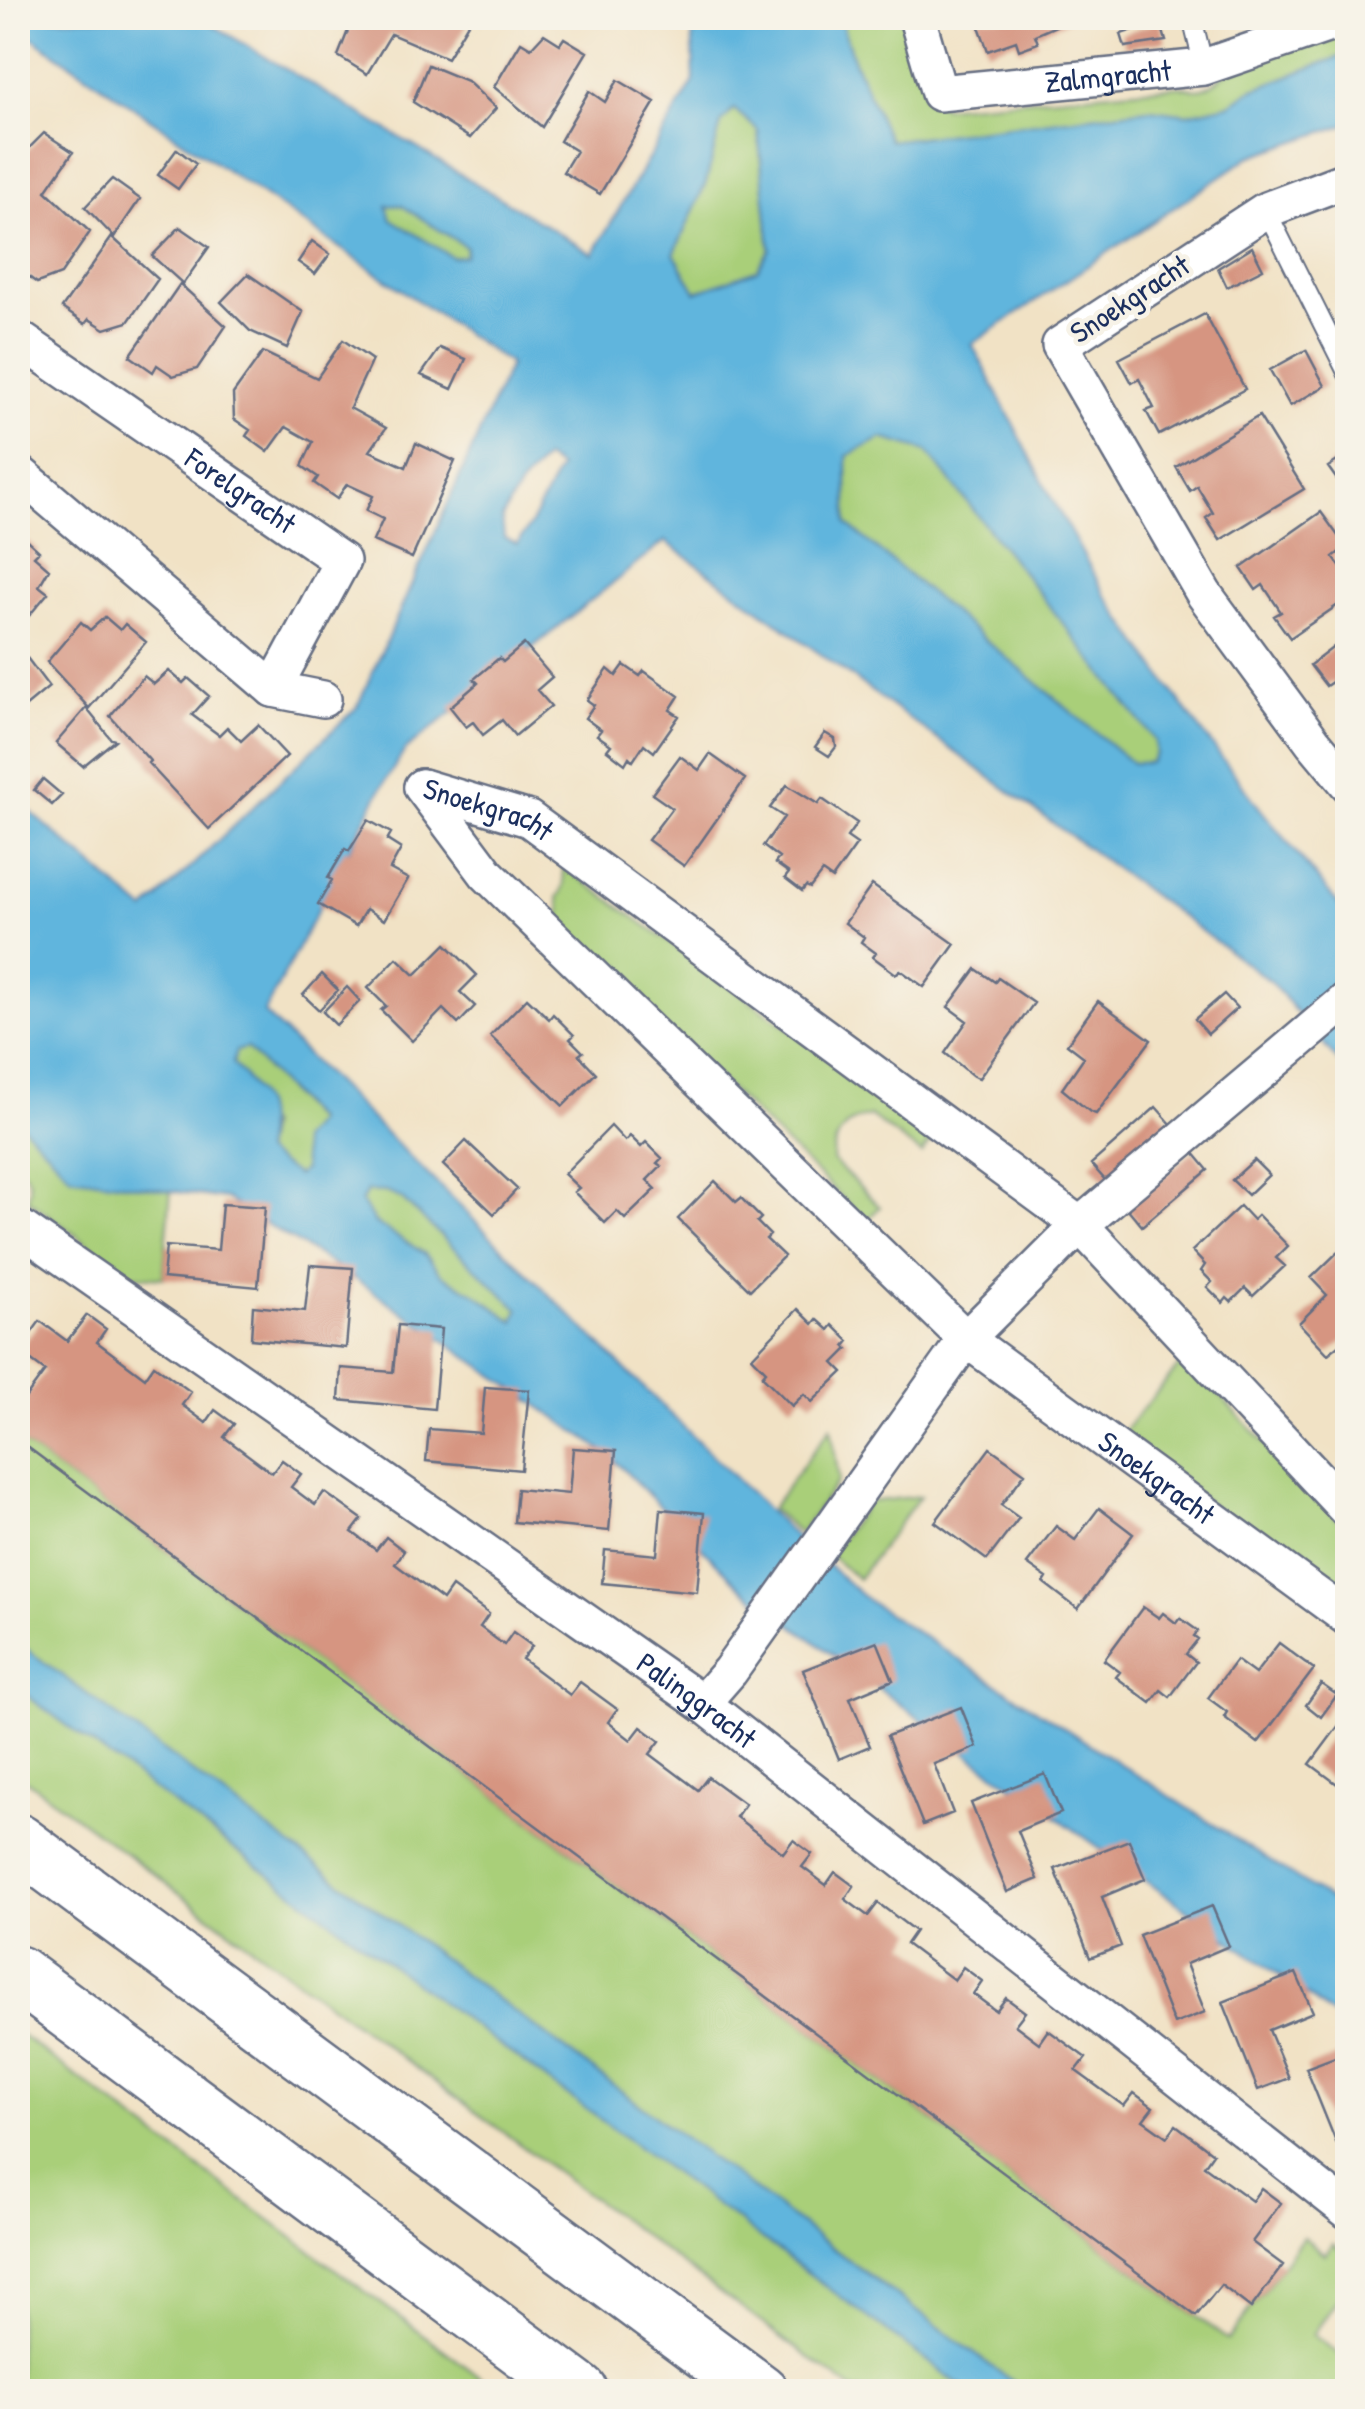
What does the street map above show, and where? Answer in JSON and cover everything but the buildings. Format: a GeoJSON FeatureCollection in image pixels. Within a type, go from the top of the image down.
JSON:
{"type":"FeatureCollection","features":[{"type":"Feature","properties":{"kind":"highway"},"geometry":{"type":"LineString","coordinates":[[18,1842],[760,2392]]}},
{"type":"Feature","properties":{"kind":"highway"},"geometry":{"type":"LineString","coordinates":[[18,1974],[580,2392]]}},
{"type":"Feature","properties":{"kind":"street","name":"Zalmgracht"},"geometry":{"type":"LineString","coordinates":[[917,18],[940,93],[1204,67],[1347,18]]}},
{"type":"Feature","properties":{"kind":"street","name":"Snoekgracht"},"geometry":{"type":"LineString","coordinates":[[1348,179],[1266,210],[1060,344],[1204,594],[1348,784]]}},
{"type":"Feature","properties":{"kind":"street","name":"Forelgracht"},"geometry":{"type":"LineString","coordinates":[[18,338],[342,561],[273,689]]}},
{"type":"Feature","properties":{"kind":"street"},"geometry":{"type":"LineString","coordinates":[[18,472],[273,689],[323,700]]}},
{"type":"Feature","properties":{"kind":"street","name":"Snoekgracht"},"geometry":{"type":"LineString","coordinates":[[1348,1511],[1080,1225],[528,819],[422,787],[487,874],[966,1339],[1348,1618]]}},
{"type":"Feature","properties":{"kind":"street"},"geometry":{"type":"LineString","coordinates":[[702,1703],[730,1671],[966,1339],[1080,1225],[1348,999]]}},
{"type":"Feature","properties":{"kind":"street","name":"Palinggracht"},"geometry":{"type":"LineString","coordinates":[[18,1226],[702,1703],[1348,2210]]}},
{"type":"Feature","properties":{"kind":"lane"},"geometry":{"type":"LineString","coordinates":[[1192,18],[1204,67]]}},
{"type":"Feature","properties":{"kind":"lane"},"geometry":{"type":"LineString","coordinates":[[1266,210],[1348,374]]}},
{"type":"Feature","properties":{"kind":"green space"},"geometry":{"type":"Polygon","coordinates":[[[840,18],[911,18],[942,107],[1180,86],[1203,88],[1222,75],[1347,19],[1347,54],[1254,89],[1228,105],[1188,114],[1149,109],[889,141],[853,59],[840,18]]]}},
{"type":"Feature","properties":{"kind":"green space"},"geometry":{"type":"Polygon","coordinates":[[[734,109],[758,130],[770,249],[757,270],[696,292],[674,254],[706,182],[721,122],[734,109]]]}},
{"type":"Feature","properties":{"kind":"green space"},"geometry":{"type":"Polygon","coordinates":[[[401,205],[466,247],[465,256],[452,257],[390,219],[387,206],[401,205]]]}},
{"type":"Feature","properties":{"kind":"green space"},"geometry":{"type":"Polygon","coordinates":[[[882,438],[927,451],[1155,740],[1156,754],[1150,763],[1132,763],[847,524],[847,456],[882,438]]]}},
{"type":"Feature","properties":{"kind":"green space"},"geometry":{"type":"Polygon","coordinates":[[[563,866],[936,1134],[922,1154],[870,1116],[854,1121],[842,1131],[833,1161],[880,1207],[866,1221],[554,920],[561,910],[558,896],[564,885],[563,866]]]}},
{"type":"Feature","properties":{"kind":"green space"},"geometry":{"type":"Polygon","coordinates":[[[246,1047],[316,1122],[305,1170],[297,1177],[263,1152],[268,1125],[233,1063],[235,1051],[246,1047]]]}},
{"type":"Feature","properties":{"kind":"green space"},"geometry":{"type":"Polygon","coordinates":[[[18,1121],[71,1176],[171,1190],[163,1278],[129,1275],[27,1199],[29,1181],[18,1168],[18,1121]]]}},
{"type":"Feature","properties":{"kind":"green space"},"geometry":{"type":"Polygon","coordinates":[[[367,1191],[401,1198],[520,1310],[514,1322],[441,1275],[425,1254],[375,1223],[361,1202],[367,1191]]]}},
{"type":"Feature","properties":{"kind":"green space"},"geometry":{"type":"Polygon","coordinates":[[[1185,1359],[1347,1529],[1347,1607],[1119,1437],[1185,1359]]]}},
{"type":"Feature","properties":{"kind":"green space"},"geometry":{"type":"Polygon","coordinates":[[[831,1427],[839,1480],[800,1533],[771,1509],[831,1427]]]}},
{"type":"Feature","properties":{"kind":"green space"},"geometry":{"type":"Polygon","coordinates":[[[18,1440],[1228,2340],[1303,2237],[1325,2254],[1333,2244],[1347,2255],[1347,2285],[1313,2335],[1347,2360],[1347,2391],[1025,2391],[18,1643],[18,1440]]]}},
{"type":"Feature","properties":{"kind":"green space"},"geometry":{"type":"Polygon","coordinates":[[[920,1496],[858,1579],[829,1555],[868,1502],[920,1496]]]}},
{"type":"Feature","properties":{"kind":"green space"},"geometry":{"type":"Polygon","coordinates":[[[18,1689],[968,2391],[854,2391],[18,1774],[18,1689]]]}},
{"type":"Feature","properties":{"kind":"green space"},"geometry":{"type":"Polygon","coordinates":[[[18,2033],[499,2391],[18,2391],[18,2033]]]}},
{"type":"Feature","properties":{"kind":"water"},"geometry":{"type":"Polygon","coordinates":[[[18,18],[201,18],[593,254],[694,81],[692,18],[840,18],[853,59],[889,141],[1149,109],[1188,114],[1228,105],[1254,89],[1347,54],[1347,124],[1249,157],[972,344],[1106,596],[1262,811],[1347,915],[1347,1072],[1270,981],[665,541],[405,750],[264,1013],[787,1529],[867,1600],[1347,1911],[1347,2027],[742,1588],[608,1454],[351,1276],[226,1199],[71,1176],[18,1121],[18,946],[24,938],[18,932],[18,801],[145,911],[357,707],[510,364],[18,28],[18,18]],[[734,109],[721,123],[706,182],[674,254],[696,292],[757,270],[770,249],[758,130],[734,109]],[[401,205],[387,206],[391,219],[452,257],[465,256],[466,247],[401,205]],[[882,438],[847,456],[847,524],[1132,763],[1150,763],[1156,754],[1155,740],[927,451],[882,438]],[[545,458],[519,487],[502,518],[504,538],[517,544],[559,468],[545,458]],[[247,1048],[236,1051],[233,1063],[262,1103],[266,1123],[263,1152],[297,1176],[304,1170],[300,1141],[316,1121],[247,1048]],[[367,1191],[361,1202],[375,1223],[425,1254],[442,1275],[514,1322],[519,1309],[401,1198],[367,1191]]]}},
{"type":"Feature","properties":{"kind":"water"},"geometry":{"type":"Polygon","coordinates":[[[18,1643],[1025,2391],[968,2391],[18,1689],[18,1643]]]}}]}
